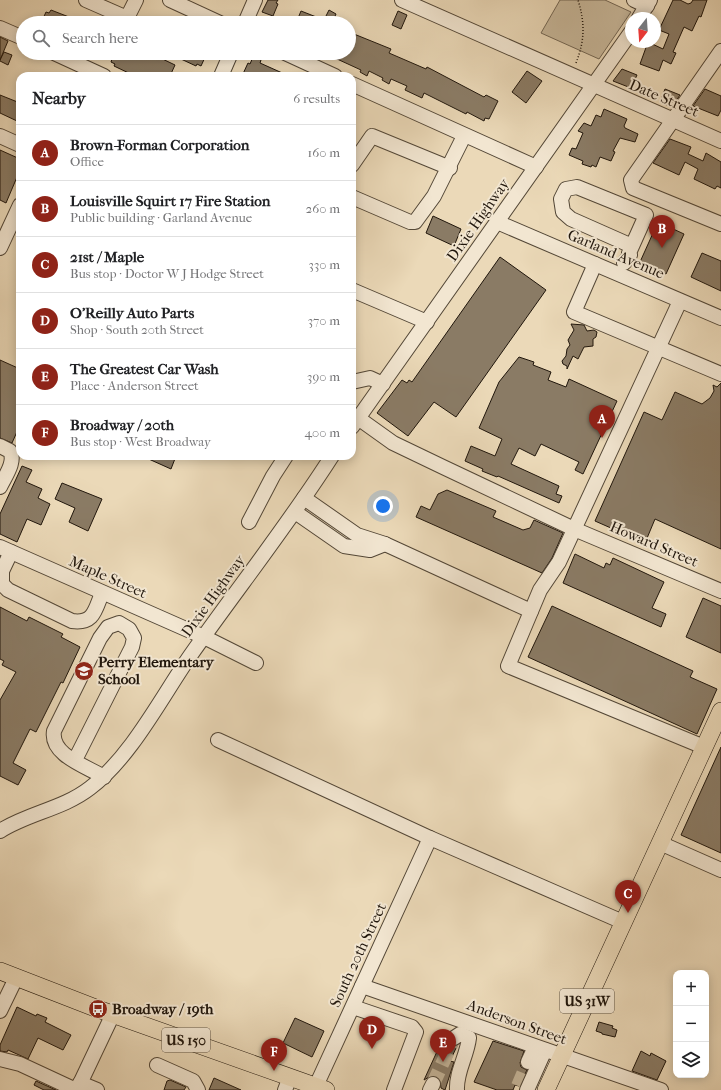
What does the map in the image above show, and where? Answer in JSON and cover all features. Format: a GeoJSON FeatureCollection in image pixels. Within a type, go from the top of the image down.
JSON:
{"type":"FeatureCollection","features":[{"type":"Feature","properties":{"kind":"main road","name":"US 31W"},"geometry":{"type":"LineString","coordinates":[[546,1090],[721,711]]}},
{"type":"Feature","properties":{"kind":"main road","name":"US 150"},"geometry":{"type":"LineString","coordinates":[[0,972],[113,1014],[287,1084],[321,1088]]}},
{"type":"Feature","properties":{"kind":"street"},"geometry":{"type":"LineString","coordinates":[[86,0],[124,16]]}},
{"type":"Feature","properties":{"kind":"street"},"geometry":{"type":"LineString","coordinates":[[134,16],[136,0]]}},
{"type":"Feature","properties":{"kind":"street"},"geometry":{"type":"LineString","coordinates":[[170,0],[205,16]]}},
{"type":"Feature","properties":{"kind":"street"},"geometry":{"type":"LineString","coordinates":[[248,16],[255,0]]}},
{"type":"Feature","properties":{"kind":"street","name":"Date Street"},"geometry":{"type":"LineString","coordinates":[[402,0],[593,86],[721,141]]}},
{"type":"Feature","properties":{"kind":"street"},"geometry":{"type":"LineString","coordinates":[[641,12],[644,2]]}},
{"type":"Feature","properties":{"kind":"street"},"geometry":{"type":"LineString","coordinates":[[0,28],[16,35]]}},
{"type":"Feature","properties":{"kind":"street","name":"Dixie Highway"},"geometry":{"type":"LineString","coordinates":[[356,422],[625,41]]}},
{"type":"Feature","properties":{"kind":"street"},"geometry":{"type":"LineString","coordinates":[[720,54],[631,180],[633,188],[721,224]]}},
{"type":"Feature","properties":{"kind":"street"},"geometry":{"type":"LineString","coordinates":[[69,60],[95,72]]}},
{"type":"Feature","properties":{"kind":"street"},"geometry":{"type":"LineString","coordinates":[[223,72],[228,60]]}},
{"type":"Feature","properties":{"kind":"street"},"geometry":{"type":"LineString","coordinates":[[300,60],[326,72]]}},
{"type":"Feature","properties":{"kind":"street"},"geometry":{"type":"LineString","coordinates":[[356,86],[464,136],[536,167]]}},
{"type":"Feature","properties":{"kind":"street"},"geometry":{"type":"LineString","coordinates":[[0,136],[16,143]]}},
{"type":"Feature","properties":{"kind":"street"},"geometry":{"type":"LineString","coordinates":[[356,159],[372,136],[450,168]]}},
{"type":"Feature","properties":{"kind":"street"},"geometry":{"type":"LineString","coordinates":[[356,199],[410,222],[415,222],[434,196],[450,168],[464,136]]}},
{"type":"Feature","properties":{"kind":"street"},"geometry":{"type":"LineString","coordinates":[[577,186],[646,215],[626,259],[563,212],[561,199],[566,189],[577,186]]}},
{"type":"Feature","properties":{"kind":"street"},"geometry":{"type":"LineString","coordinates":[[0,248],[16,214]]}},
{"type":"Feature","properties":{"kind":"street","name":"Garland Avenue"},"geometry":{"type":"LineString","coordinates":[[497,222],[595,264],[626,259],[680,300],[721,318]]}},
{"type":"Feature","properties":{"kind":"street"},"geometry":{"type":"LineString","coordinates":[[595,264],[574,312],[721,374]]}},
{"type":"Feature","properties":{"kind":"street"},"geometry":{"type":"LineString","coordinates":[[356,292],[427,322]]}},
{"type":"Feature","properties":{"kind":"street"},"geometry":{"type":"LineString","coordinates":[[680,300],[560,562],[540,590],[508,666],[704,747]]}},
{"type":"Feature","properties":{"kind":"street"},"geometry":{"type":"LineString","coordinates":[[356,381],[370,378],[383,384]]}},
{"type":"Feature","properties":{"kind":"street","name":"Howard Street"},"geometry":{"type":"LineString","coordinates":[[356,424],[393,443],[574,529],[721,591]]}},
{"type":"Feature","properties":{"kind":"street"},"geometry":{"type":"LineString","coordinates":[[0,446],[10,451],[12,459],[0,487]]}},
{"type":"Feature","properties":{"kind":"street"},"geometry":{"type":"LineString","coordinates":[[249,522],[273,476],[283,460]]}},
{"type":"Feature","properties":{"kind":"street","name":"Dixie Highway"},"geometry":{"type":"LineString","coordinates":[[0,831],[10,824],[71,800],[89,789],[104,777],[142,729],[204,637],[295,512],[329,460]]}},
{"type":"Feature","properties":{"kind":"street"},"geometry":{"type":"LineString","coordinates":[[304,498],[357,535],[384,544],[531,611]]}},
{"type":"Feature","properties":{"kind":"street"},"geometry":{"type":"LineString","coordinates":[[295,512],[344,546],[370,550],[384,544]]}},
{"type":"Feature","properties":{"kind":"street"},"geometry":{"type":"LineString","coordinates":[[5,549],[2,584],[8,590],[72,621],[82,622],[90,618],[102,593]]}},
{"type":"Feature","properties":{"kind":"street","name":"Maple Street"},"geometry":{"type":"LineString","coordinates":[[5,549],[204,637],[256,663]]}},
{"type":"Feature","properties":{"kind":"street"},"geometry":{"type":"LineString","coordinates":[[75,760],[132,647],[134,638],[129,629],[119,623],[108,627],[100,638],[54,730],[53,737],[55,745],[63,754],[104,777]]}},
{"type":"Feature","properties":{"kind":"street"},"geometry":{"type":"LineString","coordinates":[[218,740],[430,838],[623,922]]}},
{"type":"Feature","properties":{"kind":"street","name":"South 20th Street"},"geometry":{"type":"LineString","coordinates":[[321,1088],[352,1007],[430,838]]}},
{"type":"Feature","properties":{"kind":"street"},"geometry":{"type":"LineString","coordinates":[[660,843],[721,870]]}},
{"type":"Feature","properties":{"kind":"street"},"geometry":{"type":"LineString","coordinates":[[0,1011],[16,978]]}},
{"type":"Feature","properties":{"kind":"street","name":"Anderson Street"},"geometry":{"type":"LineString","coordinates":[[362,986],[657,1089]]}},
{"type":"Feature","properties":{"kind":"street"},"geometry":{"type":"LineString","coordinates":[[352,1007],[412,1027],[416,1032],[395,1090]]}},
{"type":"Feature","properties":{"kind":"street"},"geometry":{"type":"LineString","coordinates":[[78,1088],[113,1014]]}},
{"type":"Feature","properties":{"kind":"street"},"geometry":{"type":"LineString","coordinates":[[454,1038],[460,1034],[470,1038],[456,1081],[457,1090]]}},
{"type":"Feature","properties":{"kind":"street"},"geometry":{"type":"LineString","coordinates":[[531,1062],[540,1048]]}},
{"type":"Feature","properties":{"kind":"street"},"geometry":{"type":"LineString","coordinates":[[521,1089],[540,1048]]}},
{"type":"Feature","properties":{"kind":"street"},"geometry":{"type":"LineString","coordinates":[[0,1059],[20,1064],[78,1088],[97,1090]]}},
{"type":"Feature","properties":{"kind":"street"},"geometry":{"type":"LineString","coordinates":[[158,1065],[193,1081],[198,1090]]}},
{"type":"Feature","properties":{"kind":"path"},"geometry":{"type":"LineString","coordinates":[[573,68],[582,49],[584,39],[578,0]]}},
{"type":"Feature","properties":{"kind":"shaded area"},"geometry":{"type":"Polygon","coordinates":[[[560,0],[605,0],[631,12],[625,12],[625,21],[599,59],[541,33],[560,0]]]}},
{"type":"Feature","properties":{"kind":"building"},"geometry":{"type":"Polygon","coordinates":[[[268,0],[278,0],[273,16],[262,12],[268,0]]]}},
{"type":"Feature","properties":{"kind":"building"},"geometry":{"type":"Polygon","coordinates":[[[673,0],[680,0],[688,4],[693,0],[707,0],[701,17],[699,16],[692,31],[684,27],[673,52],[676,53],[671,64],[663,60],[659,71],[640,64],[646,48],[663,49],[669,34],[661,31],[661,26],[673,0]]]}},
{"type":"Feature","properties":{"kind":"building"},"geometry":{"type":"Polygon","coordinates":[[[51,10],[66,16],[44,16],[46,12],[49,13],[51,10]]]}},
{"type":"Feature","properties":{"kind":"building"},"geometry":{"type":"Polygon","coordinates":[[[329,10],[336,14],[335,16],[326,16],[329,10]]]}},
{"type":"Feature","properties":{"kind":"building"},"geometry":{"type":"Polygon","coordinates":[[[301,11],[314,16],[299,16],[301,11]]]}},
{"type":"Feature","properties":{"kind":"building"},"geometry":{"type":"Polygon","coordinates":[[[398,11],[407,15],[401,29],[392,25],[398,11]]]}},
{"type":"Feature","properties":{"kind":"building"},"geometry":{"type":"Polygon","coordinates":[[[356,35],[391,49],[389,53],[426,69],[427,67],[484,97],[486,95],[498,101],[489,119],[485,118],[484,121],[467,112],[466,114],[424,93],[422,98],[405,90],[407,86],[391,79],[389,84],[382,80],[383,78],[369,71],[367,76],[360,72],[361,70],[339,60],[356,60],[356,35]]]}},
{"type":"Feature","properties":{"kind":"building"},"geometry":{"type":"Polygon","coordinates":[[[0,37],[8,41],[0,60],[0,37]]]}},
{"type":"Feature","properties":{"kind":"building"},"geometry":{"type":"Polygon","coordinates":[[[4,52],[12,55],[8,65],[0,60],[4,52]]]}},
{"type":"Feature","properties":{"kind":"building"},"geometry":{"type":"Polygon","coordinates":[[[112,60],[165,60],[175,65],[172,72],[127,72],[114,66],[115,64],[111,62],[112,60]]]}},
{"type":"Feature","properties":{"kind":"building"},"geometry":{"type":"Polygon","coordinates":[[[183,60],[204,60],[201,66],[197,64],[196,66],[183,60]]]}},
{"type":"Feature","properties":{"kind":"building"},"geometry":{"type":"Polygon","coordinates":[[[252,60],[261,60],[260,63],[280,72],[244,72],[248,63],[250,64],[252,60]]]}},
{"type":"Feature","properties":{"kind":"building"},"geometry":{"type":"Polygon","coordinates":[[[622,69],[637,75],[631,88],[613,81],[622,69]]]}},
{"type":"Feature","properties":{"kind":"building"},"geometry":{"type":"Polygon","coordinates":[[[527,71],[542,81],[526,103],[512,92],[527,71]]]}},
{"type":"Feature","properties":{"kind":"building"},"geometry":{"type":"Polygon","coordinates":[[[665,89],[680,95],[672,107],[660,102],[665,89]]]}},
{"type":"Feature","properties":{"kind":"building"},"geometry":{"type":"Polygon","coordinates":[[[705,89],[721,96],[721,110],[718,116],[693,106],[705,89]]]}},
{"type":"Feature","properties":{"kind":"building"},"geometry":{"type":"Polygon","coordinates":[[[0,95],[16,101],[16,121],[0,113],[0,95]]]}},
{"type":"Feature","properties":{"kind":"building"},"geometry":{"type":"Polygon","coordinates":[[[604,109],[627,119],[624,126],[625,128],[638,134],[635,142],[620,138],[613,151],[615,152],[611,161],[600,157],[596,167],[592,165],[591,167],[582,164],[583,161],[569,155],[572,148],[576,149],[583,133],[578,131],[584,123],[591,126],[596,115],[601,117],[604,109]]]}},
{"type":"Feature","properties":{"kind":"building"},"geometry":{"type":"Polygon","coordinates":[[[670,139],[691,147],[688,154],[703,161],[706,153],[721,162],[721,188],[717,186],[715,189],[694,179],[698,169],[685,162],[679,175],[653,163],[670,139]]]}},
{"type":"Feature","properties":{"kind":"building"},"geometry":{"type":"Polygon","coordinates":[[[0,150],[16,157],[16,179],[6,203],[0,200],[0,150]]]}},
{"type":"Feature","properties":{"kind":"building"},"geometry":{"type":"Polygon","coordinates":[[[433,216],[461,229],[454,246],[426,233],[433,216]]]}},
{"type":"Feature","properties":{"kind":"building"},"geometry":{"type":"Polygon","coordinates":[[[658,222],[684,234],[666,274],[640,262],[658,222]]]}},
{"type":"Feature","properties":{"kind":"building"},"geometry":{"type":"Polygon","coordinates":[[[702,253],[721,261],[721,291],[691,277],[702,253]]]}},
{"type":"Feature","properties":{"kind":"building"},"geometry":{"type":"Polygon","coordinates":[[[500,257],[546,290],[456,417],[434,402],[408,436],[377,413],[402,380],[407,383],[409,380],[412,382],[500,257]]]}},
{"type":"Feature","properties":{"kind":"building"},"geometry":{"type":"Polygon","coordinates":[[[571,324],[584,325],[587,331],[594,330],[597,332],[596,337],[593,339],[593,346],[584,347],[578,359],[573,356],[567,369],[567,366],[563,364],[562,361],[566,356],[567,349],[570,345],[568,340],[574,330],[571,324]]]}},
{"type":"Feature","properties":{"kind":"building"},"geometry":{"type":"Polygon","coordinates":[[[519,357],[534,362],[533,365],[551,372],[548,380],[566,387],[569,379],[617,401],[583,474],[575,470],[579,462],[541,444],[535,456],[519,448],[511,464],[559,486],[556,494],[562,496],[559,503],[498,476],[497,477],[482,471],[483,469],[465,461],[471,446],[495,456],[502,439],[479,428],[499,382],[519,357]]]}},
{"type":"Feature","properties":{"kind":"building"},"geometry":{"type":"Polygon","coordinates":[[[0,360],[16,367],[16,434],[12,443],[0,438],[0,360]]]}},
{"type":"Feature","properties":{"kind":"building"},"geometry":{"type":"Polygon","coordinates":[[[721,383],[721,549],[655,519],[645,543],[595,521],[644,412],[662,420],[675,392],[702,404],[710,398],[714,391],[713,385],[717,387],[721,383]]]}},
{"type":"Feature","properties":{"kind":"building"},"geometry":{"type":"Polygon","coordinates":[[[151,460],[174,460],[171,469],[151,460]]]}},
{"type":"Feature","properties":{"kind":"building"},"geometry":{"type":"Polygon","coordinates":[[[22,466],[32,470],[26,482],[42,489],[38,498],[50,504],[41,525],[27,519],[17,542],[0,534],[0,514],[22,466]]]}},
{"type":"Feature","properties":{"kind":"building"},"geometry":{"type":"Polygon","coordinates":[[[62,483],[102,499],[88,531],[69,522],[75,508],[55,499],[62,483]]]}},
{"type":"Feature","properties":{"kind":"building"},"geometry":{"type":"Polygon","coordinates":[[[447,490],[496,511],[493,517],[523,530],[530,528],[534,520],[563,533],[552,558],[542,573],[416,517],[421,506],[430,510],[438,494],[447,490]]]}},
{"type":"Feature","properties":{"kind":"building"},"geometry":{"type":"Polygon","coordinates":[[[575,554],[604,568],[606,563],[610,565],[613,558],[664,582],[652,608],[666,614],[661,627],[563,583],[575,554]]]}},
{"type":"Feature","properties":{"kind":"building"},"geometry":{"type":"Polygon","coordinates":[[[703,598],[721,606],[721,653],[686,637],[703,598]]]}},
{"type":"Feature","properties":{"kind":"building"},"geometry":{"type":"Polygon","coordinates":[[[552,606],[693,671],[690,677],[717,689],[697,734],[528,657],[552,606]]]}},
{"type":"Feature","properties":{"kind":"building","name":"Perry Elementary School"},"geometry":{"type":"Polygon","coordinates":[[[0,607],[27,621],[29,617],[63,634],[61,637],[80,647],[63,683],[61,682],[36,732],[30,729],[13,763],[26,770],[18,785],[0,776],[0,700],[16,672],[2,665],[4,661],[0,659],[0,607]]]}},
{"type":"Feature","properties":{"kind":"building"},"geometry":{"type":"Polygon","coordinates":[[[721,747],[721,853],[681,835],[721,747]]]}},
{"type":"Feature","properties":{"kind":"building"},"geometry":{"type":"Polygon","coordinates":[[[17,1007],[36,1016],[37,1014],[47,1018],[45,1022],[71,1035],[63,1050],[38,1038],[28,1059],[8,1050],[7,1052],[0,1051],[0,1045],[17,1007]]]}},
{"type":"Feature","properties":{"kind":"building"},"geometry":{"type":"Polygon","coordinates":[[[295,1018],[324,1031],[312,1057],[283,1043],[295,1018]]]}},
{"type":"Feature","properties":{"kind":"building"},"geometry":{"type":"Polygon","coordinates":[[[599,1022],[613,1026],[612,1028],[617,1030],[615,1037],[596,1031],[599,1022]]]}},
{"type":"Feature","properties":{"kind":"building"},"geometry":{"type":"Polygon","coordinates":[[[445,1034],[447,1043],[451,1046],[457,1046],[450,1061],[454,1062],[445,1090],[441,1088],[440,1080],[436,1076],[429,1077],[424,1080],[445,1034]]]}},
{"type":"Feature","properties":{"kind":"building"},"geometry":{"type":"Polygon","coordinates":[[[493,1041],[524,1051],[520,1063],[521,1067],[527,1070],[519,1086],[515,1085],[513,1090],[497,1090],[474,1082],[493,1041]]]}},
{"type":"Feature","properties":{"kind":"building"},"geometry":{"type":"Polygon","coordinates":[[[641,1051],[650,1056],[651,1053],[666,1061],[657,1080],[632,1071],[641,1051]]]}},
{"type":"Feature","properties":{"kind":"building"},"geometry":{"type":"Polygon","coordinates":[[[214,1078],[241,1090],[209,1090],[214,1078]]]}},
{"type":"Feature","properties":{"kind":"building"},"geometry":{"type":"Polygon","coordinates":[[[170,1080],[186,1087],[184,1090],[164,1090],[167,1081],[170,1080]]]}},
{"type":"Feature","properties":{"kind":"building"},"geometry":{"type":"Polygon","coordinates":[[[36,1081],[56,1090],[44,1090],[34,1085],[36,1081]]]}},
{"type":"Feature","properties":{"kind":"tunnel"},"geometry":{"type":"LineString","coordinates":[[433,1084],[454,1038]]}},
{"type":"Feature","properties":{"kind":"tunnel"},"geometry":{"type":"LineString","coordinates":[[518,1086],[528,1062]]}},
{"type":"Feature","properties":{"kind":"place","name":"Louisville Squirt 17 Fire Station"},"geometry":{"type":"Point","coordinates":[662,248]}},
{"type":"Feature","properties":{"kind":"place","name":"Brown-Forman Corporation"},"geometry":{"type":"Point","coordinates":[602,438]}},
{"type":"Feature","properties":{"kind":"place","name":"Perry Elementary School"},"geometry":{"type":"Point","coordinates":[84,671]}},
{"type":"Feature","properties":{"kind":"place","name":"21st / Maple"},"geometry":{"type":"Point","coordinates":[628,913]}},
{"type":"Feature","properties":{"kind":"place","name":"Broadway / 19th"},"geometry":{"type":"Point","coordinates":[98,1009]}},
{"type":"Feature","properties":{"kind":"place","name":"O'Reilly Auto Parts"},"geometry":{"type":"Point","coordinates":[372,1049]}},
{"type":"Feature","properties":{"kind":"place","name":"The Greatest Car Wash"},"geometry":{"type":"Point","coordinates":[443,1062]}},
{"type":"Feature","properties":{"kind":"place","name":"Broadway / 20th"},"geometry":{"type":"Point","coordinates":[274,1071]}}]}
